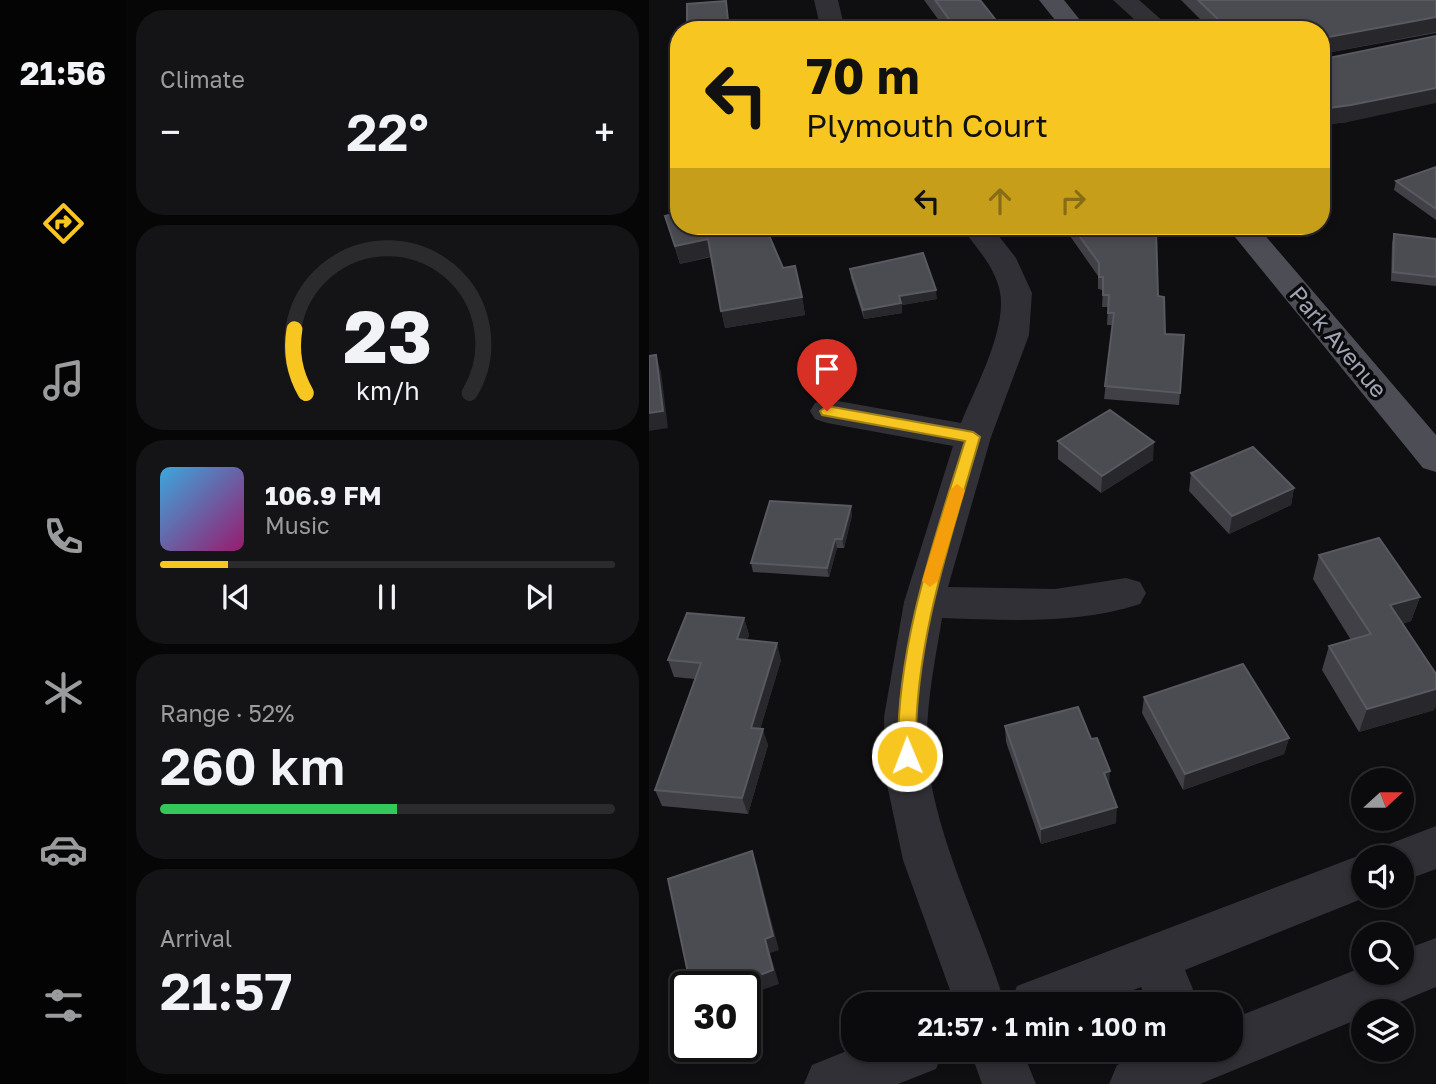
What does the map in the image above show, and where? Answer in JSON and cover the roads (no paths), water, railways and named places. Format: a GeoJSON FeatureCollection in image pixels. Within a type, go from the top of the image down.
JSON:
{"type":"FeatureCollection","features":[{"type":"Feature","properties":{"kind":"main road"},"geometry":{"type":"LineString","coordinates":[[1051,0],[1068,21]]}},
{"type":"Feature","properties":{"kind":"main road","name":"Park Avenue"},"geometry":{"type":"LineString","coordinates":[[1249,235],[1436,459]]}},
{"type":"Feature","properties":{"kind":"street"},"geometry":{"type":"LineString","coordinates":[[826,0],[831,21]]}},
{"type":"Feature","properties":{"kind":"street"},"geometry":{"type":"LineString","coordinates":[[1125,0],[1150,21]]}},
{"type":"Feature","properties":{"kind":"street"},"geometry":{"type":"LineString","coordinates":[[976,992],[927,860],[907,775],[906,717],[924,602],[973,437],[1013,335],[1016,293],[1001,258],[983,235]]}},
{"type":"Feature","properties":{"kind":"street"},"geometry":{"type":"LineString","coordinates":[[827,411],[973,437]]}},
{"type":"Feature","properties":{"kind":"street"},"geometry":{"type":"LineString","coordinates":[[924,602],[1055,605],[1126,593]]}},
{"type":"Feature","properties":{"kind":"street"},"geometry":{"type":"LineString","coordinates":[[1414,856],[1436,847]]}},
{"type":"Feature","properties":{"kind":"street"},"geometry":{"type":"LineString","coordinates":[[1067,992],[1351,881]]}},
{"type":"Feature","properties":{"kind":"street"},"geometry":{"type":"LineString","coordinates":[[1154,959],[1169,992]]}},
{"type":"Feature","properties":{"kind":"street"},"geometry":{"type":"LineString","coordinates":[[1243,1038],[1436,962]]}},
{"type":"Feature","properties":{"kind":"street"},"geometry":{"type":"LineString","coordinates":[[831,1084],[887,1062]]}},
{"type":"Feature","properties":{"kind":"street"},"geometry":{"type":"LineString","coordinates":[[1001,1062],[1009,1084]]}},
{"type":"Feature","properties":{"kind":"street"},"geometry":{"type":"LineString","coordinates":[[1136,1084],[1186,1062]]}}]}
